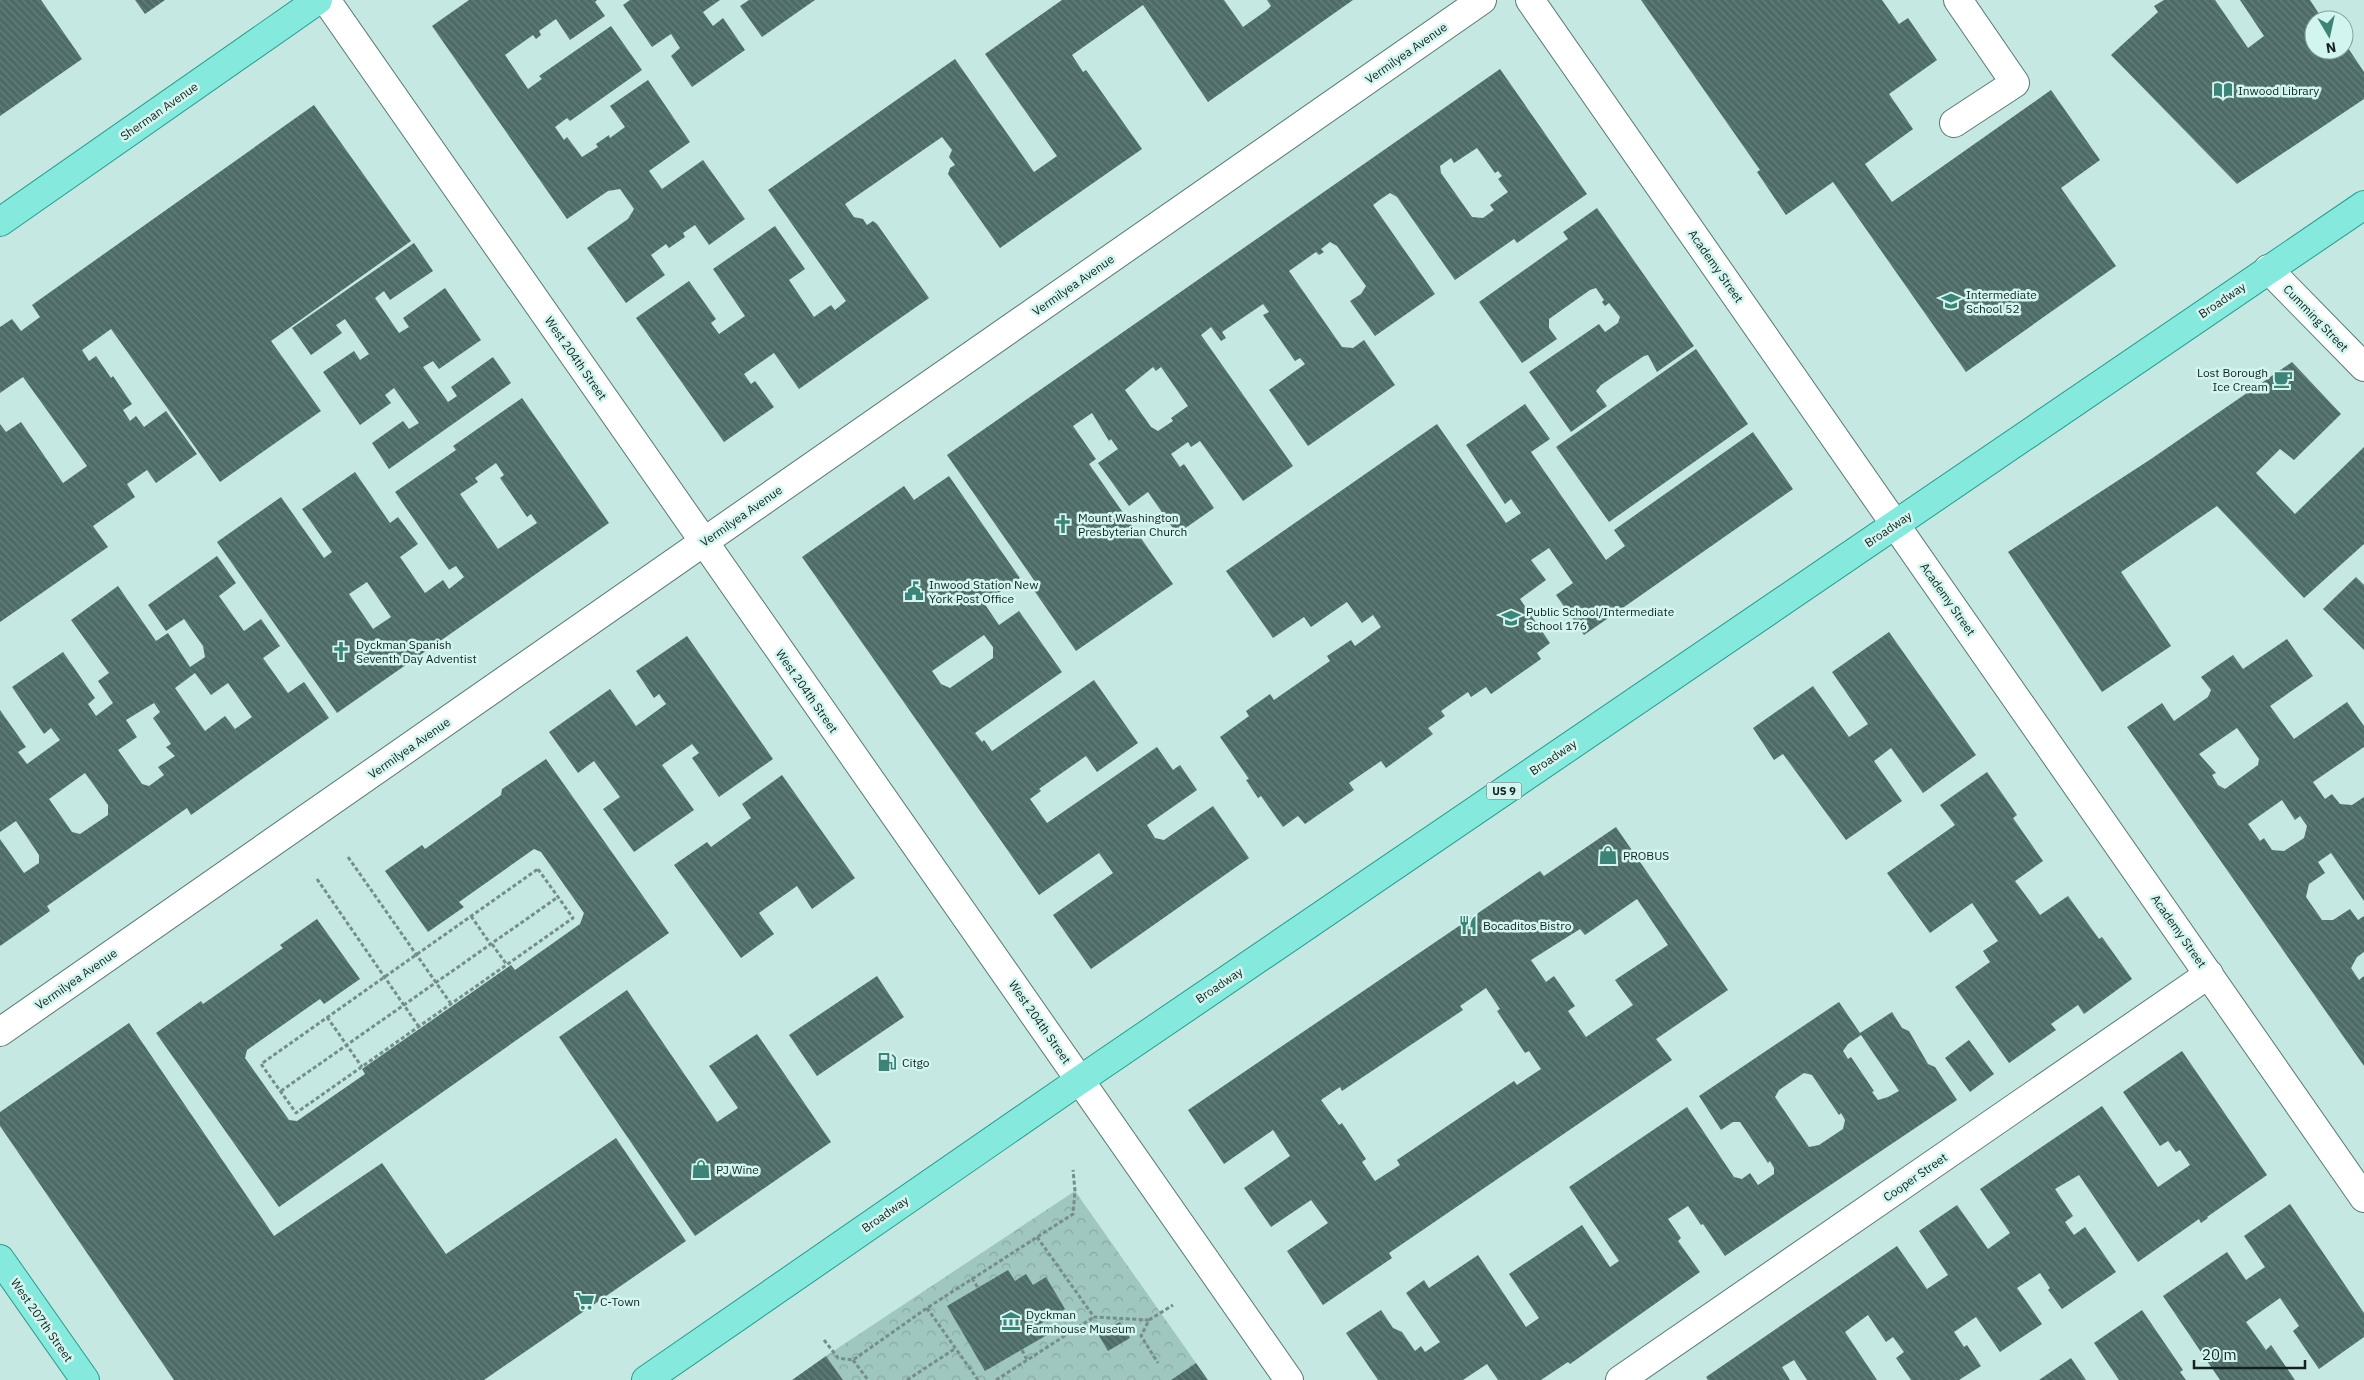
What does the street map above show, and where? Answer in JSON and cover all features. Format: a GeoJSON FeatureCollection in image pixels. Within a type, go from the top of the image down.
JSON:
{"type":"FeatureCollection","features":[{"type":"Feature","properties":{"kind":"main road","name":"Sherman Avenue"},"geometry":{"type":"LineString","coordinates":[[0,222],[318,0]]}},
{"type":"Feature","properties":{"kind":"main road","name":"Broadway"},"geometry":{"type":"LineString","coordinates":[[646,1380],[1080,1080],[2364,205]]}},
{"type":"Feature","properties":{"kind":"main road","name":"West 207th Street"},"geometry":{"type":"LineString","coordinates":[[0,1259],[85,1380]]}},
{"type":"Feature","properties":{"kind":"street","name":"West 204th Street"},"geometry":{"type":"LineString","coordinates":[[326,0],[1289,1380]]}},
{"type":"Feature","properties":{"kind":"street","name":"Vermilyea Avenue"},"geometry":{"type":"LineString","coordinates":[[0,1032],[1482,0]]}},
{"type":"Feature","properties":{"kind":"street","name":"Academy Street"},"geometry":{"type":"LineString","coordinates":[[1530,0],[2364,1198]]}},
{"type":"Feature","properties":{"kind":"street"},"geometry":{"type":"LineString","coordinates":[[1954,123],[2015,82],[1958,0]]}},
{"type":"Feature","properties":{"kind":"street","name":"Cumming Street"},"geometry":{"type":"LineString","coordinates":[[2268,269],[2364,367]]}},
{"type":"Feature","properties":{"kind":"street","name":"Cooper Street"},"geometry":{"type":"LineString","coordinates":[[1620,1380],[2209,974]]}},
{"type":"Feature","properties":{"kind":"path"},"geometry":{"type":"LineString","coordinates":[[348,856],[451,1004]]}},
{"type":"Feature","properties":{"kind":"path"},"geometry":{"type":"LineString","coordinates":[[538,869],[573,918],[296,1113],[261,1064],[471,916],[538,869]]}},
{"type":"Feature","properties":{"kind":"path"},"geometry":{"type":"LineString","coordinates":[[317,879],[383,978],[419,1027]]}},
{"type":"Feature","properties":{"kind":"path"},"geometry":{"type":"LineString","coordinates":[[281,1091],[558,897]]}},
{"type":"Feature","properties":{"kind":"path"},"geometry":{"type":"LineString","coordinates":[[471,916],[507,964]]}},
{"type":"Feature","properties":{"kind":"path"},"geometry":{"type":"LineString","coordinates":[[327,1017],[362,1067]]}},
{"type":"Feature","properties":{"kind":"path"},"geometry":{"type":"LineString","coordinates":[[824,1340],[838,1358],[853,1360],[972,1278],[1073,1214],[1075,1191],[1073,1170]]}},
{"type":"Feature","properties":{"kind":"path"},"geometry":{"type":"LineString","coordinates":[[1037,1237],[1094,1317]]}},
{"type":"Feature","properties":{"kind":"path"},"geometry":{"type":"LineString","coordinates":[[972,1278],[978,1288]]}},
{"type":"Feature","properties":{"kind":"path"},"geometry":{"type":"LineString","coordinates":[[1158,1363],[1142,1336],[1149,1320],[1173,1305]]}},
{"type":"Feature","properties":{"kind":"path"},"geometry":{"type":"LineString","coordinates":[[927,1308],[978,1380]]}},
{"type":"Feature","properties":{"kind":"path"},"geometry":{"type":"LineString","coordinates":[[996,1380],[1094,1317],[1149,1320]]}},
{"type":"Feature","properties":{"kind":"path"},"geometry":{"type":"LineString","coordinates":[[907,1380],[956,1348]]}},
{"type":"Feature","properties":{"kind":"path"},"geometry":{"type":"LineString","coordinates":[[1022,1350],[1027,1360]]}},
{"type":"Feature","properties":{"kind":"path"},"geometry":{"type":"LineString","coordinates":[[853,1360],[868,1380]]}},
{"type":"Feature","properties":{"kind":"green space"},"geometry":{"type":"Polygon","coordinates":[[[1075,1191],[1196,1363],[1171,1380],[843,1380],[826,1356],[1075,1191]]]}},
{"type":"Feature","properties":{"kind":"building"},"geometry":{"type":"Polygon","coordinates":[[[0,0],[41,0],[82,59],[0,116],[0,0]]]}},
{"type":"Feature","properties":{"kind":"building"},"geometry":{"type":"Polygon","coordinates":[[[135,0],[165,0],[145,14],[135,0]]]}},
{"type":"Feature","properties":{"kind":"building"},"geometry":{"type":"Polygon","coordinates":[[[469,0],[597,0],[595,2],[605,16],[570,40],[556,19],[539,31],[541,35],[536,39],[533,35],[505,55],[528,89],[542,79],[539,76],[611,26],[642,70],[570,121],[567,118],[555,127],[564,140],[567,137],[582,157],[598,147],[596,144],[609,135],[610,138],[625,127],[610,106],[648,80],[690,142],[649,171],[662,189],[703,160],[745,219],[709,245],[695,225],[683,233],[685,237],[669,248],[666,244],[651,255],[665,275],[626,303],[587,248],[628,219],[634,209],[620,189],[608,191],[567,219],[432,26],[469,0]]]}},
{"type":"Feature","properties":{"kind":"building"},"geometry":{"type":"Polygon","coordinates":[[[630,0],[720,0],[703,12],[713,26],[723,18],[745,50],[692,87],[671,56],[680,48],[671,34],[652,47],[623,5],[630,0]]]}},
{"type":"Feature","properties":{"kind":"building"},"geometry":{"type":"Polygon","coordinates":[[[749,0],[815,0],[762,37],[740,6],[749,0]]]}},
{"type":"Feature","properties":{"kind":"building"},"geometry":{"type":"Polygon","coordinates":[[[1062,0],[1224,0],[1243,27],[1271,6],[1267,0],[1353,0],[1208,102],[1143,5],[1072,55],[1083,72],[1086,70],[1142,149],[1000,248],[948,174],[950,168],[955,165],[949,157],[952,150],[942,137],[845,204],[854,217],[863,219],[867,225],[873,221],[877,224],[929,298],[799,389],[774,353],[744,374],[751,384],[755,381],[774,407],[724,442],[636,318],[689,281],[716,319],[711,323],[719,334],[745,316],[713,269],[775,226],[805,269],[789,280],[814,317],[831,305],[835,310],[846,301],[768,190],[955,59],[1034,172],[1057,156],[985,54],[1062,0]]]}},
{"type":"Feature","properties":{"kind":"building"},"geometry":{"type":"Polygon","coordinates":[[[1641,0],[1882,0],[1899,24],[1908,18],[1937,60],[1889,94],[1913,129],[1865,164],[1892,202],[2051,90],[2100,160],[2061,188],[2116,266],[1966,372],[1833,182],[1786,215],[1757,172],[1760,170],[1641,0]]]}},
{"type":"Feature","properties":{"kind":"building","name":"Inwood Library"},"geometry":{"type":"Polygon","coordinates":[[[2164,0],[2215,0],[2248,48],[2264,36],[2240,0],[2310,0],[2316,10],[2304,10],[2304,60],[2354,60],[2354,57],[2364,72],[2364,99],[2237,184],[2111,55],[2158,12],[2154,6],[2164,0]]]}},
{"type":"Feature","properties":{"kind":"building"},"geometry":{"type":"Polygon","coordinates":[[[1500,69],[1587,194],[1517,243],[1514,239],[1455,280],[1397,197],[1390,193],[1381,199],[1373,205],[1435,294],[1375,336],[1350,301],[1361,294],[1366,286],[1337,246],[1330,242],[1321,249],[1324,252],[1319,255],[1316,252],[1289,271],[1342,347],[1353,348],[1364,340],[1395,385],[1308,446],[1269,390],[1305,364],[1300,358],[1295,361],[1263,315],[1269,312],[1263,304],[1222,332],[1226,338],[1221,341],[1211,327],[1201,335],[1293,466],[1243,501],[1200,441],[1191,447],[1188,442],[1171,454],[1180,467],[1184,464],[1214,508],[1177,534],[1148,492],[1129,506],[1098,463],[1118,449],[1111,439],[1109,441],[1092,413],[1073,426],[1096,459],[1089,464],[1173,584],[1076,651],[1031,586],[1036,583],[947,455],[1500,69]],[[1477,148],[1454,163],[1451,158],[1440,166],[1441,173],[1472,217],[1483,218],[1494,210],[1490,205],[1508,192],[1498,179],[1502,176],[1498,171],[1495,173],[1477,148]],[[1153,367],[1125,390],[1151,427],[1158,431],[1173,421],[1171,418],[1188,406],[1161,367],[1156,371],[1153,367]]]}},
{"type":"Feature","properties":{"kind":"building"},"geometry":{"type":"Polygon","coordinates":[[[314,105],[411,241],[271,341],[321,411],[220,482],[111,329],[82,350],[89,361],[96,356],[111,378],[113,376],[132,404],[123,410],[130,421],[136,416],[144,427],[166,411],[197,454],[156,483],[147,470],[127,484],[135,497],[93,526],[108,547],[0,622],[0,424],[6,432],[21,422],[63,483],[87,466],[23,377],[0,393],[0,327],[12,319],[21,331],[40,317],[32,305],[314,105]]]}},
{"type":"Feature","properties":{"kind":"building"},"geometry":{"type":"Polygon","coordinates":[[[1597,208],[1694,346],[1657,372],[1648,355],[1644,356],[1601,385],[1596,391],[1607,406],[1571,432],[1529,372],[1599,324],[1605,332],[1618,323],[1620,317],[1609,303],[1605,306],[1602,302],[1604,300],[1596,288],[1590,290],[1549,319],[1549,328],[1557,339],[1522,363],[1479,302],[1568,239],[1563,232],[1597,208]]]}},
{"type":"Feature","properties":{"kind":"building"},"geometry":{"type":"Polygon","coordinates":[[[414,243],[433,271],[390,300],[384,291],[375,298],[399,333],[409,327],[403,318],[445,288],[481,340],[439,369],[433,361],[423,367],[448,402],[457,396],[451,387],[493,357],[511,383],[389,469],[372,443],[403,421],[409,429],[419,423],[394,388],[385,395],[391,403],[360,425],[323,372],[354,351],[360,360],[369,354],[345,319],[336,325],[342,333],[311,355],[292,328],[414,243]]]}},
{"type":"Feature","properties":{"kind":"building"},"geometry":{"type":"Polygon","coordinates":[[[1696,349],[1748,424],[1609,522],[1556,447],[1696,349]]]}},
{"type":"Feature","properties":{"kind":"building"},"geometry":{"type":"Polygon","coordinates":[[[2292,362],[2341,414],[2294,460],[2280,449],[2256,473],[2295,514],[2364,447],[2364,544],[2304,598],[2217,506],[2121,572],[2171,646],[2102,692],[2008,552],[2151,459],[2292,362]]]}},
{"type":"Feature","properties":{"kind":"building"},"geometry":{"type":"Polygon","coordinates":[[[522,398],[609,523],[337,713],[217,542],[281,497],[324,558],[332,552],[302,509],[355,472],[390,523],[398,517],[418,544],[400,557],[425,593],[443,580],[449,589],[464,577],[456,566],[449,570],[395,492],[456,450],[453,446],[522,398]],[[496,463],[475,478],[478,482],[460,494],[498,549],[537,523],[531,514],[527,517],[500,478],[504,475],[496,463]],[[367,582],[349,594],[373,629],[391,617],[367,582]]]}},
{"type":"Feature","properties":{"kind":"building"},"geometry":{"type":"Polygon","coordinates":[[[1525,404],[1550,439],[1531,452],[1606,560],[1625,546],[1614,530],[1753,432],[1793,489],[1584,635],[1556,595],[1573,583],[1549,548],[1531,560],[1546,580],[1520,599],[1550,643],[1537,653],[1541,659],[1491,694],[1486,687],[1471,697],[1468,692],[1441,711],[1445,716],[1428,728],[1433,734],[1386,768],[1381,761],[1349,783],[1354,790],[1305,824],[1298,816],[1283,827],[1261,796],[1258,798],[1246,780],[1249,779],[1220,737],[1249,716],[1246,711],[1270,694],[1274,700],[1330,661],[1327,656],[1351,640],[1355,646],[1381,627],[1373,615],[1362,623],[1347,602],[1311,627],[1304,617],[1273,638],[1226,571],[1437,424],[1506,523],[1521,513],[1511,499],[1505,504],[1466,445],[1525,404]]]}},
{"type":"Feature","properties":{"kind":"building"},"geometry":{"type":"Polygon","coordinates":[[[949,476],[1020,578],[984,603],[999,625],[1019,611],[1062,672],[975,733],[982,742],[984,740],[992,751],[1094,680],[1138,743],[1097,772],[1086,756],[1039,789],[1041,791],[1030,799],[1047,823],[1157,747],[1173,770],[1180,765],[1197,790],[1147,825],[1155,838],[1164,840],[1213,806],[1249,858],[1091,969],[1053,915],[1113,873],[1099,853],[1039,895],[802,557],[904,486],[914,500],[949,476]],[[984,635],[932,671],[941,684],[950,688],[993,658],[993,647],[984,635]]]}},
{"type":"Feature","properties":{"kind":"building"},"geometry":{"type":"Polygon","coordinates":[[[217,556],[236,583],[219,596],[244,631],[261,619],[280,646],[263,658],[288,693],[304,682],[329,718],[191,815],[187,808],[47,906],[50,911],[0,946],[0,839],[24,873],[39,863],[39,855],[16,821],[0,832],[0,710],[26,747],[18,752],[27,764],[60,740],[51,728],[44,734],[12,687],[63,652],[95,698],[88,704],[96,716],[113,703],[98,681],[109,673],[71,620],[118,586],[156,641],[168,633],[190,667],[205,657],[203,646],[184,619],[166,631],[148,605],[217,556]],[[195,673],[175,688],[205,731],[225,716],[235,729],[252,717],[228,683],[211,695],[195,673]],[[154,703],[126,720],[137,737],[118,750],[142,784],[149,786],[164,775],[158,767],[175,756],[166,747],[171,744],[153,718],[160,712],[154,703]],[[85,773],[49,799],[72,832],[80,834],[108,815],[108,805],[85,773]]]}},
{"type":"Feature","properties":{"kind":"building"},"geometry":{"type":"Polygon","coordinates":[[[2356,577],[2364,585],[2364,650],[2323,609],[2356,577]]]}},
{"type":"Feature","properties":{"kind":"building"},"geometry":{"type":"Polygon","coordinates":[[[1889,632],[1976,755],[1923,793],[1891,748],[1874,761],[1902,801],[1846,840],[1783,754],[1774,760],[1753,728],[1813,686],[1849,737],[1868,724],[1832,672],[1889,632]]]}},
{"type":"Feature","properties":{"kind":"building"},"geometry":{"type":"Polygon","coordinates":[[[687,636],[773,759],[719,797],[692,758],[699,753],[692,744],[662,765],[694,810],[634,852],[603,809],[620,797],[594,761],[578,773],[549,732],[610,689],[636,726],[666,704],[659,694],[654,698],[636,671],[687,636]]]}},
{"type":"Feature","properties":{"kind":"building"},"geometry":{"type":"Polygon","coordinates":[[[2287,639],[2313,676],[2270,706],[2294,739],[2347,702],[2364,726],[2364,747],[2313,782],[2325,799],[2332,794],[2340,804],[2352,805],[2364,797],[2364,901],[2331,853],[2318,862],[2325,873],[2309,884],[2306,897],[2322,920],[2333,920],[2350,909],[2358,920],[2364,916],[2364,952],[2357,957],[2351,968],[2359,980],[2364,976],[2364,1066],[2127,727],[2162,703],[2174,721],[2208,697],[2211,690],[2201,677],[2233,655],[2243,669],[2287,639]],[[2237,728],[2199,754],[2216,773],[2212,775],[2218,785],[2225,789],[2258,765],[2259,759],[2237,728]],[[2282,800],[2248,824],[2260,841],[2264,838],[2272,850],[2284,851],[2304,838],[2307,826],[2300,816],[2295,820],[2282,800]]]}},
{"type":"Feature","properties":{"kind":"building"},"geometry":{"type":"Polygon","coordinates":[[[546,759],[669,933],[279,1207],[156,1033],[201,1001],[203,1004],[283,948],[280,945],[317,919],[360,979],[324,1004],[320,999],[247,1050],[245,1058],[289,1120],[297,1121],[365,1074],[362,1069],[511,965],[515,970],[580,924],[584,913],[541,852],[534,849],[459,902],[464,907],[428,932],[385,871],[422,845],[425,849],[501,795],[502,789],[546,759]]]}},
{"type":"Feature","properties":{"kind":"building"},"geometry":{"type":"Polygon","coordinates":[[[1987,772],[2017,815],[2013,818],[2043,861],[2015,881],[2040,915],[2068,896],[2099,939],[2102,937],[2132,979],[2084,1014],[2078,1005],[2051,1024],[2056,1030],[2009,1063],[1955,987],[1990,962],[1983,951],[1998,941],[1972,903],[1930,933],[1887,873],[1955,825],[1940,805],[1987,772]]]}},
{"type":"Feature","properties":{"kind":"building"},"geometry":{"type":"Polygon","coordinates":[[[782,775],[855,878],[812,909],[797,886],[759,913],[774,934],[741,958],[674,865],[707,842],[711,847],[751,818],[742,804],[782,775]]]}},
{"type":"Feature","properties":{"kind":"building"},"geometry":{"type":"Polygon","coordinates":[[[1616,827],[1728,990],[1656,1039],[1672,1060],[1389,1253],[1392,1258],[1323,1305],[1287,1251],[1328,1223],[1311,1200],[1271,1227],[1244,1188],[1290,1156],[1273,1130],[1224,1164],[1188,1110],[1540,871],[1544,876],[1616,827]],[[1637,899],[1585,935],[1580,929],[1531,960],[1546,982],[1554,976],[1575,1006],[1568,1011],[1586,1037],[1633,1005],[1615,980],[1668,945],[1637,899]],[[1486,988],[1460,1006],[1463,1010],[1342,1091],[1340,1087],[1321,1100],[1339,1125],[1342,1123],[1366,1159],[1362,1162],[1375,1181],[1400,1165],[1397,1160],[1514,1081],[1517,1085],[1541,1069],[1529,1051],[1525,1053],[1497,1011],[1500,1009],[1486,988]]]}},
{"type":"Feature","properties":{"kind":"building"},"geometry":{"type":"Polygon","coordinates":[[[877,976],[904,1017],[817,1076],[789,1035],[877,976]]]}},
{"type":"Feature","properties":{"kind":"building"},"geometry":{"type":"Polygon","coordinates":[[[627,990],[717,1122],[738,1108],[709,1066],[757,1034],[831,1142],[695,1236],[559,1037],[627,990]]]}},
{"type":"Feature","properties":{"kind":"building"},"geometry":{"type":"Polygon","coordinates":[[[1839,1002],[1860,1033],[1892,1012],[1902,1028],[1909,1031],[1928,1064],[1935,1067],[1957,1100],[1725,1256],[1688,1206],[1668,1219],[1681,1238],[1678,1241],[1700,1272],[1570,1364],[1568,1362],[1541,1380],[1498,1380],[1487,1364],[1463,1380],[1378,1380],[1346,1333],[1381,1310],[1393,1328],[1402,1332],[1415,1351],[1421,1346],[1425,1352],[1440,1342],[1406,1293],[1424,1280],[1429,1288],[1478,1255],[1526,1327],[1539,1318],[1509,1274],[1582,1225],[1610,1267],[1619,1261],[1569,1187],[1687,1107],[1734,1177],[1742,1179],[1750,1173],[1758,1185],[1774,1174],[1774,1168],[1770,1161],[1768,1163],[1740,1122],[1733,1122],[1721,1130],[1699,1096],[1839,1002]],[[1861,1035],[1848,1044],[1843,1051],[1848,1059],[1851,1057],[1878,1100],[1899,1091],[1861,1035]],[[1804,1073],[1779,1090],[1775,1097],[1809,1147],[1819,1145],[1843,1129],[1845,1120],[1841,1113],[1839,1115],[1812,1075],[1804,1073]]]}},
{"type":"Feature","properties":{"kind":"building"},"geometry":{"type":"Polygon","coordinates":[[[129,1023],[274,1236],[382,1163],[446,1254],[616,1138],[686,1241],[484,1380],[174,1380],[0,1126],[0,1112],[129,1023]]]}},
{"type":"Feature","properties":{"kind":"building"},"geometry":{"type":"Polygon","coordinates":[[[1969,1040],[1994,1074],[1970,1092],[1945,1058],[1969,1040]]]}},
{"type":"Feature","properties":{"kind":"building"},"geometry":{"type":"Polygon","coordinates":[[[2182,1051],[2267,1175],[2201,1223],[2199,1219],[2138,1262],[2079,1175],[2055,1189],[2073,1216],[2065,1222],[2074,1235],[2085,1227],[2116,1272],[2062,1309],[2048,1290],[2050,1288],[2040,1273],[2017,1288],[2042,1324],[2000,1352],[1976,1317],[1954,1332],[1964,1347],[1967,1345],[1981,1366],[1959,1380],[1911,1380],[1896,1358],[1904,1352],[1893,1337],[1886,1342],[1868,1315],[1845,1332],[1877,1380],[1807,1380],[1794,1360],[1782,1367],[1790,1380],[1708,1380],[1706,1377],[1897,1246],[1927,1289],[1948,1275],[1919,1231],[1957,1205],[1988,1249],[2010,1233],[1980,1189],[2102,1106],[2158,1187],[2190,1165],[2180,1150],[2176,1152],[2168,1141],[2160,1146],[2123,1092],[2182,1051]]]}},
{"type":"Feature","properties":{"kind":"building"},"geometry":{"type":"Polygon","coordinates":[[[2290,1204],[2364,1313],[2364,1337],[2319,1369],[2293,1331],[2299,1326],[2280,1298],[2246,1322],[2266,1350],[2271,1345],[2295,1380],[2220,1380],[2163,1296],[2227,1252],[2246,1280],[2265,1267],[2244,1236],[2290,1204]]]}},
{"type":"Feature","properties":{"kind":"building"},"geometry":{"type":"Polygon","coordinates":[[[1008,1270],[1015,1281],[1026,1274],[1033,1285],[1046,1277],[1065,1309],[1040,1324],[1047,1335],[985,1371],[947,1306],[1008,1270]]]}},
{"type":"Feature","properties":{"kind":"building"},"geometry":{"type":"Polygon","coordinates":[[[2142,1310],[2183,1370],[2180,1372],[2186,1380],[2119,1380],[2094,1343],[2142,1310]]]}},
{"type":"Feature","properties":{"kind":"building"},"geometry":{"type":"Polygon","coordinates":[[[1120,1322],[1130,1338],[1108,1351],[1098,1334],[1120,1322]]]}},
{"type":"Feature","properties":{"kind":"building"},"geometry":{"type":"Polygon","coordinates":[[[826,1356],[843,1380],[792,1380],[826,1356]]]}},
{"type":"Feature","properties":{"kind":"building"},"geometry":{"type":"Polygon","coordinates":[[[2071,1358],[2086,1380],[2039,1380],[2071,1358]]]}},
{"type":"Feature","properties":{"kind":"building"},"geometry":{"type":"Polygon","coordinates":[[[1196,1363],[1208,1380],[1171,1380],[1196,1363]]]}},
{"type":"Feature","properties":{"kind":"place","name":"Inwood Library"},"geometry":{"type":"Point","coordinates":[2223,90]}},
{"type":"Feature","properties":{"kind":"place","name":"Intermediate School 52"},"geometry":{"type":"Point","coordinates":[1951,301]}},
{"type":"Feature","properties":{"kind":"place","name":"Lost Borough Ice Cream"},"geometry":{"type":"Point","coordinates":[2283,379]}},
{"type":"Feature","properties":{"kind":"place","name":"Mount Washington Presbyterian Church"},"geometry":{"type":"Point","coordinates":[1063,524]}},
{"type":"Feature","properties":{"kind":"place","name":"Inwood Station New York Post Office"},"geometry":{"type":"Point","coordinates":[914,591]}},
{"type":"Feature","properties":{"kind":"place","name":"Public School/Intermediate School 176"},"geometry":{"type":"Point","coordinates":[1511,618]}},
{"type":"Feature","properties":{"kind":"place","name":"Dyckman Spanish Seventh Day Adventist"},"geometry":{"type":"Point","coordinates":[341,651]}},
{"type":"Feature","properties":{"kind":"place","name":"PROBUS"},"geometry":{"type":"Point","coordinates":[1608,855]}},
{"type":"Feature","properties":{"kind":"place","name":"Bocaditos Bistro"},"geometry":{"type":"Point","coordinates":[1468,925]}},
{"type":"Feature","properties":{"kind":"place","name":"Citgo"},"geometry":{"type":"Point","coordinates":[887,1062]}},
{"type":"Feature","properties":{"kind":"place","name":"PJ Wine"},"geometry":{"type":"Point","coordinates":[701,1169]}},
{"type":"Feature","properties":{"kind":"place","name":"C-Town"},"geometry":{"type":"Point","coordinates":[585,1301]}},
{"type":"Feature","properties":{"kind":"place","name":"Dyckman Farmhouse Museum"},"geometry":{"type":"Point","coordinates":[1011,1321]}}]}
